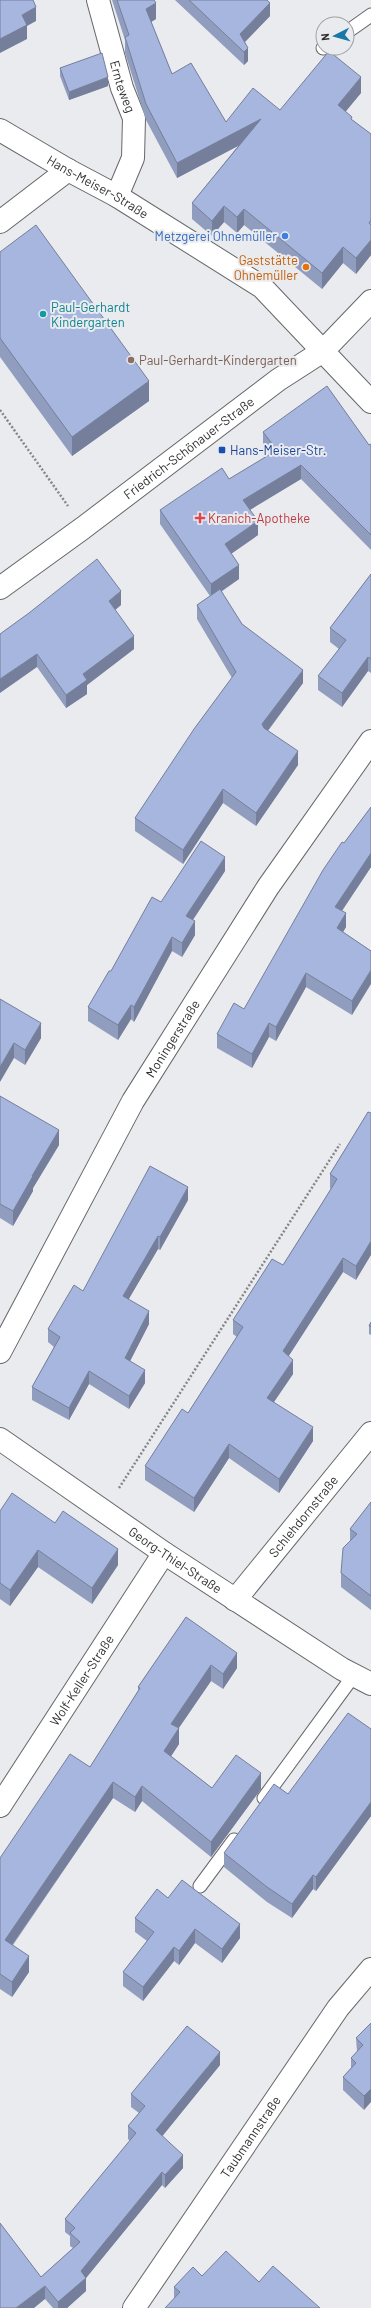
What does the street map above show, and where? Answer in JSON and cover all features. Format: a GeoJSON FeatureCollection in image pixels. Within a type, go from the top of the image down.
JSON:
{"type":"FeatureCollection","features":[{"type":"Feature","properties":{"kind":"street","name":"Ernteweg"},"geometry":{"type":"LineString","coordinates":[[98,0],[122,88],[134,118],[133,158],[117,196]]}},
{"type":"Feature","properties":{"kind":"street","name":"Hans-Meiser-Straße"},"geometry":{"type":"LineString","coordinates":[[0,130],[68,170],[117,196],[262,287],[371,402]]}},
{"type":"Feature","properties":{"kind":"street"},"geometry":{"type":"LineString","coordinates":[[0,222],[68,170]]}},
{"type":"Feature","properties":{"kind":"street","name":"Friedrich-Schönauer-Straße"},"geometry":{"type":"LineString","coordinates":[[0,588],[83,528],[278,380],[323,351],[371,301]]}},
{"type":"Feature","properties":{"kind":"street","name":"Moningerstraße"},"geometry":{"type":"LineString","coordinates":[[0,1352],[133,1101],[268,887],[371,741]]}},
{"type":"Feature","properties":{"kind":"street","name":"Schlehdornstraße"},"geometry":{"type":"LineString","coordinates":[[235,1600],[371,1433]]}},
{"type":"Feature","properties":{"kind":"street","name":"Georg-Thiel-Straße"},"geometry":{"type":"LineString","coordinates":[[0,1439],[164,1554],[362,1680]]}},
{"type":"Feature","properties":{"kind":"street","name":"Wolf-Keller-Straße"},"geometry":{"type":"LineString","coordinates":[[0,1806],[164,1554]]}},
{"type":"Feature","properties":{"kind":"street","name":"Taubmannstraße"},"geometry":{"type":"LineString","coordinates":[[134,2308],[338,2008],[371,1969]]}},
{"type":"Feature","properties":{"kind":"lane"},"geometry":{"type":"LineString","coordinates":[[355,26],[371,15]]}},
{"type":"Feature","properties":{"kind":"lane","name":"Georg-Thiel-Straße"},"geometry":{"type":"LineString","coordinates":[[256,1809],[362,1680]]}},
{"type":"Feature","properties":{"kind":"lane"},"geometry":{"type":"LineString","coordinates":[[200,1886],[242,1828]]}},
{"type":"Feature","properties":{"kind":"path"},"geometry":{"type":"LineString","coordinates":[[0,410],[83,528]]}},
{"type":"Feature","properties":{"kind":"path"},"geometry":{"type":"LineString","coordinates":[[104,1512],[340,1144]]}},
{"type":"Feature","properties":{"kind":"building"},"geometry":{"type":"Polygon","coordinates":[[[0,0],[33,0],[36,7],[22,15],[27,25],[0,39],[0,0]]]}},
{"type":"Feature","properties":{"kind":"building"},"geometry":{"type":"Polygon","coordinates":[[[117,0],[154,0],[156,3],[146,9],[172,74],[191,63],[226,122],[253,88],[280,110],[325,56],[335,56],[361,77],[338,105],[352,117],[351,119],[371,134],[371,220],[369,223],[371,225],[371,240],[356,258],[343,247],[322,273],[244,209],[237,217],[224,206],[212,221],[192,203],[261,119],[177,163],[146,104],[125,37],[129,35],[117,0]]]}},
{"type":"Feature","properties":{"kind":"building"},"geometry":{"type":"Polygon","coordinates":[[[189,0],[267,0],[270,3],[240,34],[248,48],[244,52],[189,0]]]}},
{"type":"Feature","properties":{"kind":"building"},"geometry":{"type":"Polygon","coordinates":[[[102,53],[108,77],[69,92],[60,68],[102,53]]]}},
{"type":"Feature","properties":{"kind":"building","name":"Paul-Gerhardt Kindergarten"},"geometry":{"type":"Polygon","coordinates":[[[36,225],[149,381],[72,437],[0,338],[0,252],[36,225]]]}},
{"type":"Feature","properties":{"kind":"building"},"geometry":{"type":"Polygon","coordinates":[[[327,386],[369,445],[371,444],[371,535],[301,465],[243,500],[258,521],[225,544],[239,565],[211,584],[160,510],[222,468],[229,479],[277,450],[263,432],[327,386]]]}},
{"type":"Feature","properties":{"kind":"building"},"geometry":{"type":"Polygon","coordinates":[[[97,559],[121,591],[109,601],[134,636],[83,674],[87,680],[66,695],[37,654],[0,679],[0,634],[97,559]]]}},
{"type":"Feature","properties":{"kind":"building"},"geometry":{"type":"Polygon","coordinates":[[[371,574],[371,659],[368,657],[342,693],[318,676],[346,640],[330,628],[371,574]]]}},
{"type":"Feature","properties":{"kind":"building"},"geometry":{"type":"Polygon","coordinates":[[[220,589],[242,624],[303,670],[262,724],[264,728],[298,751],[256,813],[223,789],[183,850],[135,818],[194,729],[236,672],[197,605],[220,589]]]}},
{"type":"Feature","properties":{"kind":"building"},"geometry":{"type":"Polygon","coordinates":[[[371,807],[371,853],[335,907],[346,913],[337,928],[371,951],[371,970],[352,1001],[306,973],[276,1027],[269,1023],[252,1054],[217,1034],[234,1003],[244,1009],[323,870],[342,842],[344,843],[371,807]]]}},
{"type":"Feature","properties":{"kind":"building"},"geometry":{"type":"Polygon","coordinates":[[[201,841],[225,857],[186,916],[195,921],[182,943],[172,937],[134,1007],[131,1005],[118,1025],[88,1007],[109,971],[111,971],[152,897],[161,902],[201,841]]]}},
{"type":"Feature","properties":{"kind":"building"},"geometry":{"type":"Polygon","coordinates":[[[0,999],[41,1023],[25,1050],[14,1043],[0,1067],[0,999]]]}},
{"type":"Feature","properties":{"kind":"building"},"geometry":{"type":"Polygon","coordinates":[[[0,1096],[59,1130],[13,1211],[0,1204],[0,1096]]]}},
{"type":"Feature","properties":{"kind":"building"},"geometry":{"type":"Polygon","coordinates":[[[368,1112],[371,1113],[371,1241],[356,1266],[343,1258],[283,1351],[293,1360],[267,1398],[313,1427],[279,1479],[229,1444],[194,1498],[145,1466],[182,1409],[188,1413],[243,1327],[233,1320],[272,1259],[283,1265],[321,1205],[337,1179],[330,1174],[368,1112]]]}},
{"type":"Feature","properties":{"kind":"building"},"geometry":{"type":"Polygon","coordinates":[[[150,1166],[188,1187],[160,1237],[158,1236],[123,1296],[149,1311],[125,1358],[145,1370],[129,1396],[89,1371],[69,1408],[32,1387],[60,1337],[48,1329],[74,1285],[83,1291],[150,1166]]]}},
{"type":"Feature","properties":{"kind":"building"},"geometry":{"type":"Polygon","coordinates":[[[12,1493],[55,1523],[63,1511],[118,1549],[92,1588],[38,1550],[10,1590],[0,1583],[0,1511],[12,1493]]]}},
{"type":"Feature","properties":{"kind":"building"},"geometry":{"type":"Polygon","coordinates":[[[371,1502],[371,1596],[341,1573],[343,1548],[357,1534],[350,1529],[371,1502]]]}},
{"type":"Feature","properties":{"kind":"building"},"geometry":{"type":"Polygon","coordinates":[[[186,1617],[237,1653],[223,1674],[211,1665],[171,1724],[179,1728],[164,1751],[212,1788],[236,1755],[261,1773],[211,1842],[142,1786],[135,1797],[113,1782],[5,1940],[29,1956],[12,1982],[0,1974],[0,1858],[70,1754],[90,1767],[140,1688],[138,1687],[186,1617]]]}},
{"type":"Feature","properties":{"kind":"building"},"geometry":{"type":"Polygon","coordinates":[[[348,1713],[371,1729],[371,1802],[316,1877],[313,1875],[292,1904],[267,1887],[224,1853],[274,1784],[288,1794],[348,1713]]]}},
{"type":"Feature","properties":{"kind":"building"},"geometry":{"type":"Polygon","coordinates":[[[182,1880],[240,1924],[222,1949],[195,1929],[179,1951],[174,1947],[143,1987],[123,1972],[154,1932],[135,1918],[157,1889],[168,1898],[182,1880]]]}},
{"type":"Feature","properties":{"kind":"building"},"geometry":{"type":"Polygon","coordinates":[[[371,2023],[371,2089],[364,2096],[343,2077],[356,2063],[351,2058],[363,2045],[356,2038],[371,2023]]]}},
{"type":"Feature","properties":{"kind":"building"},"geometry":{"type":"Polygon","coordinates":[[[187,2026],[220,2052],[156,2130],[183,2155],[165,2175],[162,2172],[81,2271],[86,2278],[58,2302],[45,2286],[16,2308],[0,2308],[0,2223],[41,2277],[80,2242],[70,2233],[75,2228],[65,2219],[136,2133],[128,2126],[145,2106],[131,2094],[187,2026]]]}},
{"type":"Feature","properties":{"kind":"building"},"geometry":{"type":"Polygon","coordinates":[[[226,2251],[259,2282],[273,2266],[320,2308],[165,2308],[180,2292],[174,2287],[193,2267],[202,2276],[226,2251]]]}},
{"type":"Feature","properties":{"kind":"place","name":"Metzgerei Ohnemüller"},"geometry":{"type":"Point","coordinates":[285,236]}},
{"type":"Feature","properties":{"kind":"place","name":"Gaststätte Ohnemüller"},"geometry":{"type":"Point","coordinates":[306,267]}},
{"type":"Feature","properties":{"kind":"place","name":"Paul-Gerhardt Kindergarten"},"geometry":{"type":"Point","coordinates":[43,314]}},
{"type":"Feature","properties":{"kind":"place","name":"Paul-Gerhardt-Kindergarten"},"geometry":{"type":"Point","coordinates":[131,360]}},
{"type":"Feature","properties":{"kind":"place","name":"Hans-Meiser-Str."},"geometry":{"type":"Point","coordinates":[222,450]}},
{"type":"Feature","properties":{"kind":"place","name":"Kranich-Apotheke"},"geometry":{"type":"Point","coordinates":[200,518]}}]}
